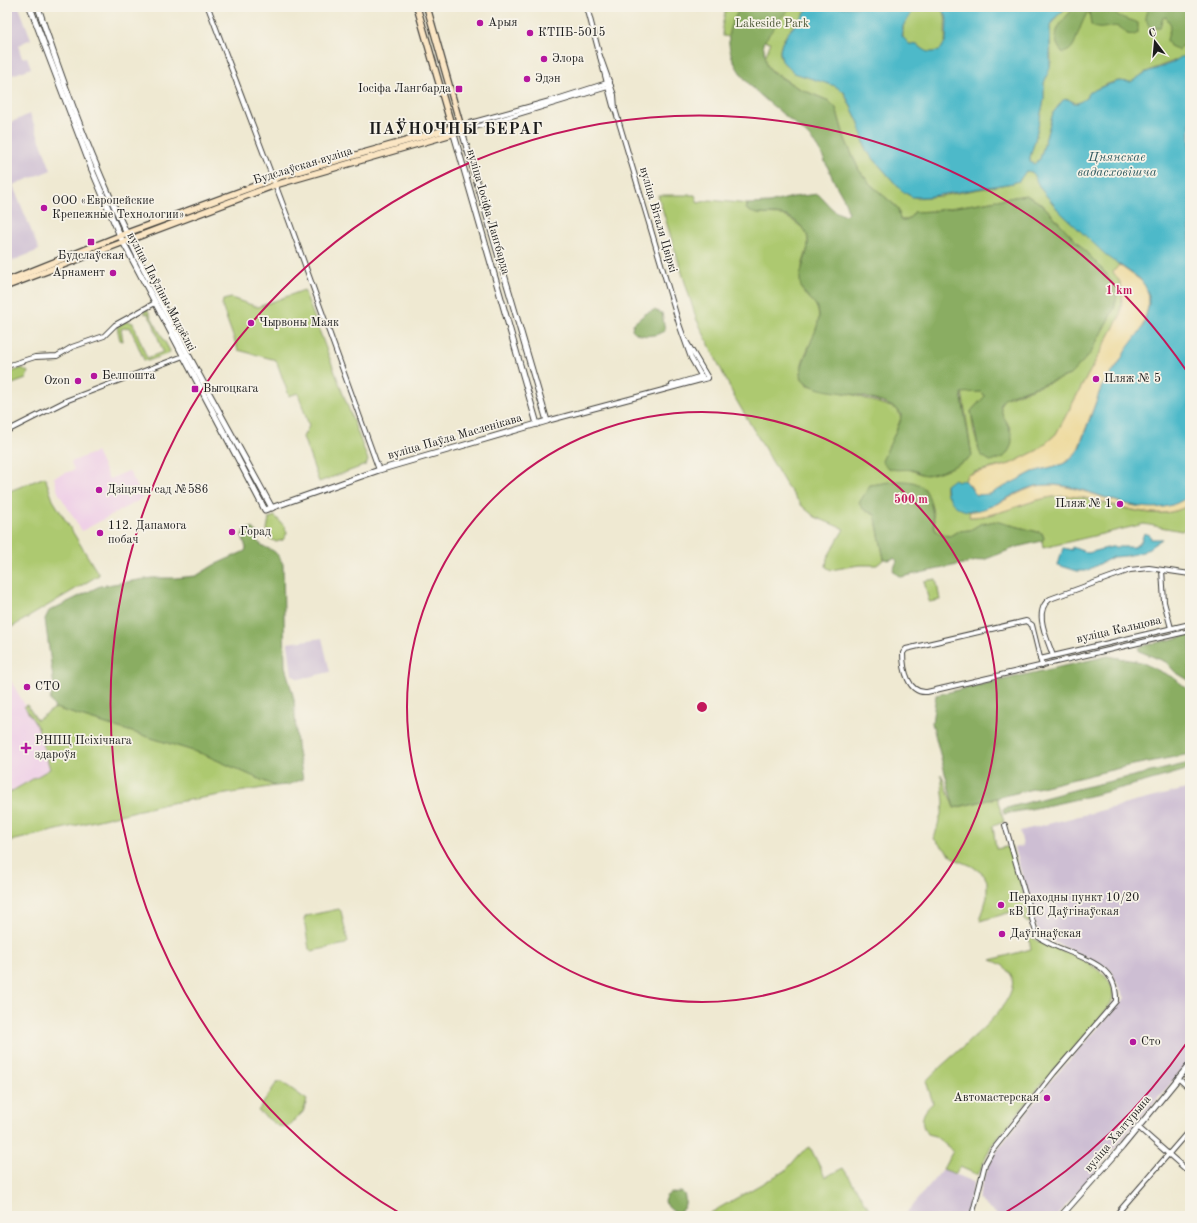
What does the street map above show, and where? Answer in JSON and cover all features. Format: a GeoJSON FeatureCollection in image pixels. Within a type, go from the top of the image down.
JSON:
{"type":"FeatureCollection","features":[{"type":"Feature","properties":{"kind":"main road","name":"вуліца Іосіфа Лангбарда"},"geometry":{"type":"LineString","coordinates":[[417,7],[453,131]]}},
{"type":"Feature","properties":{"kind":"main road","name":"вуліца Іосіфа Лангбарда"},"geometry":{"type":"LineString","coordinates":[[427,7],[462,129]]}},
{"type":"Feature","properties":{"kind":"main road","name":"Будслаўская вуліца"},"geometry":{"type":"LineString","coordinates":[[7,286],[128,236],[274,182],[462,129]]}},
{"type":"Feature","properties":{"kind":"main road","name":"Будслаўская вуліца"},"geometry":{"type":"LineString","coordinates":[[7,281],[121,239]]}},
{"type":"Feature","properties":{"kind":"street","name":"вуліца Паўліны Мядзёлкі"},"geometry":{"type":"LineString","coordinates":[[30,7],[121,239],[155,303],[272,508]]}},
{"type":"Feature","properties":{"kind":"street","name":"вуліца Паўліны Мядзёлкі"},"geometry":{"type":"LineString","coordinates":[[38,7],[97,168],[128,236],[186,355],[265,510]]}},
{"type":"Feature","properties":{"kind":"street"},"geometry":{"type":"LineString","coordinates":[[208,7],[274,182],[379,470]]}},
{"type":"Feature","properties":{"kind":"street","name":"вуліца Віталя Цвіркі"},"geometry":{"type":"LineString","coordinates":[[586,7],[599,54],[616,105],[615,109],[670,295],[691,358],[704,377]]}},
{"type":"Feature","properties":{"kind":"street","name":"Будслаўская вуліца"},"geometry":{"type":"LineString","coordinates":[[462,129],[609,84]]}},
{"type":"Feature","properties":{"kind":"street","name":"вуліца Іосіфа Лангбарда"},"geometry":{"type":"LineString","coordinates":[[462,129],[547,421]]}},
{"type":"Feature","properties":{"kind":"street","name":"вуліца Іосіфа Лангбарда"},"geometry":{"type":"LineString","coordinates":[[453,131],[537,424]]}},
{"type":"Feature","properties":{"kind":"street"},"geometry":{"type":"LineString","coordinates":[[7,366],[34,357],[57,356],[72,347],[104,336],[114,325],[155,303]]}},
{"type":"Feature","properties":{"kind":"street"},"geometry":{"type":"LineString","coordinates":[[7,431],[68,400],[186,355]]}},
{"type":"Feature","properties":{"kind":"street","name":"вуліца Паўла Масленікава"},"geometry":{"type":"LineString","coordinates":[[265,510],[379,470],[704,377]]}},
{"type":"Feature","properties":{"kind":"street"},"geometry":{"type":"LineString","coordinates":[[1053,656],[1041,615],[1042,607],[1047,601],[1054,597],[1130,570],[1140,568],[1190,574]]}},
{"type":"Feature","properties":{"kind":"street"},"geometry":{"type":"LineString","coordinates":[[1162,570],[1164,602],[1171,628]]}},
{"type":"Feature","properties":{"kind":"street"},"geometry":{"type":"LineString","coordinates":[[1042,666],[1032,625],[1026,621],[906,649],[903,656],[910,684],[913,688],[922,693],[1042,666],[1190,631]]}},
{"type":"Feature","properties":{"kind":"street","name":"вуліца Кальцова"},"geometry":{"type":"LineString","coordinates":[[1040,659],[1190,624]]}},
{"type":"Feature","properties":{"kind":"street"},"geometry":{"type":"LineString","coordinates":[[972,1216],[985,1164],[992,1151],[1049,1078],[1116,1001],[1113,981],[1105,970],[1038,936],[1005,825]]}},
{"type":"Feature","properties":{"kind":"street","name":"вуліца Халтурына"},"geometry":{"type":"LineString","coordinates":[[1061,1216],[1190,1064]]}},
{"type":"Feature","properties":{"kind":"street"},"geometry":{"type":"LineString","coordinates":[[1178,1078],[1190,1089]]}},
{"type":"Feature","properties":{"kind":"street"},"geometry":{"type":"LineString","coordinates":[[1138,1127],[1190,1173]]}},
{"type":"Feature","properties":{"kind":"street"},"geometry":{"type":"LineString","coordinates":[[1115,1216],[1186,1134]]}},
{"type":"Feature","properties":{"kind":"shaded area"},"geometry":{"type":"Polygon","coordinates":[[[7,7],[19,7],[31,39],[18,45],[22,58],[27,57],[31,68],[7,77],[7,7]]]}},
{"type":"Feature","properties":{"kind":"shaded area"},"geometry":{"type":"Polygon","coordinates":[[[30,114],[51,170],[13,185],[39,250],[7,263],[7,124],[30,114]]]}},
{"type":"Feature","properties":{"kind":"shaded area","name":"Дзіцячы сад №586"},"geometry":{"type":"Polygon","coordinates":[[[96,452],[109,479],[129,471],[143,498],[82,531],[58,492],[54,477],[74,470],[71,462],[96,452]]]}},
{"type":"Feature","properties":{"kind":"shaded area"},"geometry":{"type":"Polygon","coordinates":[[[322,638],[330,672],[299,679],[292,675],[288,643],[322,638]]]}},
{"type":"Feature","properties":{"kind":"shaded area","name":"РНПЦ Псіхічнага здароўя"},"geometry":{"type":"Polygon","coordinates":[[[7,674],[38,728],[50,769],[7,794],[7,674]]]}},
{"type":"Feature","properties":{"kind":"shaded area"},"geometry":{"type":"Polygon","coordinates":[[[1190,788],[1190,1061],[1057,1216],[999,1216],[978,1199],[993,1156],[1050,1082],[1125,998],[1109,968],[1039,935],[1014,848],[1023,846],[1020,831],[1190,788]]]}},
{"type":"Feature","properties":{"kind":"shaded area"},"geometry":{"type":"Polygon","coordinates":[[[943,1169],[974,1182],[966,1216],[909,1216],[906,1213],[943,1169]]]}},
{"type":"Feature","properties":{"kind":"green space","name":"Lakeside Park"},"geometry":{"type":"Polygon","coordinates":[[[726,7],[810,7],[783,41],[780,52],[783,61],[789,68],[799,74],[842,89],[859,123],[866,150],[898,187],[908,195],[917,198],[941,196],[1013,183],[1019,181],[1026,171],[1030,171],[1035,175],[1040,188],[1060,212],[1119,265],[1114,272],[1120,282],[1123,292],[1120,316],[1056,434],[1038,450],[1010,464],[974,472],[966,477],[965,481],[958,482],[956,479],[946,485],[946,492],[955,504],[959,508],[970,511],[970,517],[995,514],[1043,499],[1068,496],[1083,498],[1146,513],[1177,511],[1190,504],[1190,524],[1182,531],[1144,524],[1043,548],[1042,541],[1044,538],[1042,533],[1011,525],[985,523],[970,530],[958,531],[950,536],[936,532],[932,508],[925,489],[885,483],[870,485],[865,494],[863,509],[875,515],[884,559],[877,565],[859,565],[831,570],[826,567],[827,558],[844,529],[815,517],[802,506],[786,485],[735,398],[696,318],[658,195],[695,195],[698,203],[710,200],[748,204],[746,206],[758,214],[782,215],[804,229],[808,238],[808,247],[802,266],[804,294],[814,303],[818,314],[818,325],[804,358],[801,369],[802,379],[808,385],[854,395],[897,409],[901,418],[897,428],[911,470],[921,474],[959,464],[972,456],[962,391],[981,392],[985,396],[971,411],[974,433],[981,455],[1011,430],[1001,411],[1004,399],[1070,375],[1109,277],[1042,204],[1026,195],[933,211],[914,212],[908,220],[900,220],[898,208],[870,184],[859,170],[845,139],[836,108],[829,101],[798,88],[772,71],[767,65],[765,57],[771,42],[723,36],[722,27],[726,7]]]}},
{"type":"Feature","properties":{"kind":"green space","name":"Lakeside Park"},"geometry":{"type":"Polygon","coordinates":[[[740,7],[791,7],[780,19],[763,43],[767,65],[772,72],[798,88],[829,101],[836,108],[845,139],[859,170],[870,184],[898,208],[900,220],[908,220],[914,212],[933,211],[1026,195],[1042,204],[1109,277],[1115,287],[1117,297],[1114,309],[1090,354],[1070,375],[1009,396],[1001,402],[1001,409],[1009,428],[1012,442],[1009,450],[1003,458],[990,461],[981,455],[979,451],[971,411],[985,396],[981,392],[961,393],[972,456],[950,468],[926,475],[912,470],[891,469],[888,468],[882,461],[900,422],[901,415],[897,409],[881,402],[852,394],[819,389],[802,379],[802,365],[816,329],[819,315],[816,305],[803,290],[800,280],[807,253],[808,239],[806,233],[798,223],[785,216],[755,213],[746,209],[748,204],[769,203],[793,197],[818,194],[830,207],[840,214],[845,215],[848,212],[844,200],[815,144],[745,80],[736,65],[730,50],[729,32],[740,7]]]}},
{"type":"Feature","properties":{"kind":"green space"},"geometry":{"type":"Polygon","coordinates":[[[915,7],[939,7],[944,13],[945,40],[941,50],[937,52],[926,52],[917,45],[909,44],[903,39],[903,26],[915,7]]]}},
{"type":"Feature","properties":{"kind":"green space"},"geometry":{"type":"Polygon","coordinates":[[[1067,7],[1190,7],[1190,56],[1147,71],[1132,82],[1113,82],[1091,92],[1081,102],[1077,103],[1068,99],[1063,100],[1053,113],[1040,159],[1034,164],[1030,162],[1030,157],[1044,100],[1044,83],[1051,62],[1050,26],[1057,16],[1067,7]]]}},
{"type":"Feature","properties":{"kind":"green space"},"geometry":{"type":"Polygon","coordinates":[[[1075,7],[1115,7],[1113,10],[1119,16],[1138,23],[1138,33],[1134,35],[1127,34],[1122,29],[1114,26],[1096,28],[1091,25],[1089,10],[1072,47],[1067,52],[1063,53],[1058,46],[1056,34],[1061,23],[1075,7]]]}},
{"type":"Feature","properties":{"kind":"green space"},"geometry":{"type":"Polygon","coordinates":[[[1148,7],[1190,7],[1190,47],[1183,45],[1179,50],[1170,46],[1167,40],[1171,25],[1166,17],[1163,18],[1160,27],[1150,29],[1145,17],[1148,7]]]}},
{"type":"Feature","properties":{"kind":"green space"},"geometry":{"type":"Polygon","coordinates":[[[304,290],[368,460],[366,465],[319,482],[303,437],[309,426],[298,393],[289,396],[276,360],[238,350],[222,306],[223,300],[231,298],[258,307],[304,290]]]}},
{"type":"Feature","properties":{"kind":"green space"},"geometry":{"type":"Polygon","coordinates":[[[147,309],[170,351],[169,353],[148,361],[144,360],[130,327],[121,329],[123,341],[120,340],[117,327],[125,322],[133,323],[147,358],[163,352],[153,323],[147,313],[145,314],[144,311],[147,309]]]}},
{"type":"Feature","properties":{"kind":"green space"},"geometry":{"type":"Polygon","coordinates":[[[654,310],[662,313],[665,331],[648,336],[639,334],[632,329],[633,324],[645,314],[654,310]]]}},
{"type":"Feature","properties":{"kind":"green space"},"geometry":{"type":"Polygon","coordinates":[[[22,368],[28,372],[26,379],[7,386],[7,374],[22,368]]]}},
{"type":"Feature","properties":{"kind":"green space"},"geometry":{"type":"Polygon","coordinates":[[[45,477],[53,500],[99,575],[7,630],[7,492],[45,477]]]}},
{"type":"Feature","properties":{"kind":"green space"},"geometry":{"type":"Polygon","coordinates":[[[896,481],[913,482],[924,488],[929,499],[935,529],[941,534],[950,536],[958,531],[970,530],[980,524],[995,521],[1042,533],[1044,538],[1042,541],[1017,547],[986,559],[901,577],[893,570],[897,561],[894,558],[889,560],[884,559],[875,515],[863,509],[859,503],[870,485],[896,481]]]}},
{"type":"Feature","properties":{"kind":"green space"},"geometry":{"type":"Polygon","coordinates":[[[275,516],[284,526],[287,533],[283,540],[276,542],[269,538],[267,530],[269,518],[275,516]]]}},
{"type":"Feature","properties":{"kind":"green space"},"geometry":{"type":"Polygon","coordinates":[[[252,528],[259,534],[257,541],[261,545],[274,551],[283,564],[285,666],[294,699],[297,746],[303,779],[288,785],[275,786],[203,754],[55,708],[50,700],[54,686],[45,619],[49,611],[100,586],[152,578],[196,576],[214,565],[245,551],[246,548],[242,535],[245,529],[252,528]]]}},
{"type":"Feature","properties":{"kind":"green space"},"geometry":{"type":"Polygon","coordinates":[[[936,579],[940,600],[929,602],[924,581],[936,579]]]}},
{"type":"Feature","properties":{"kind":"green space"},"geometry":{"type":"Polygon","coordinates":[[[1190,635],[1190,681],[1175,672],[1166,662],[1139,651],[1139,647],[1190,635]]]}},
{"type":"Feature","properties":{"kind":"green space"},"geometry":{"type":"Polygon","coordinates":[[[1108,656],[1141,662],[1174,678],[1190,691],[1190,754],[1128,766],[954,808],[932,723],[936,695],[1108,656]]]}},
{"type":"Feature","properties":{"kind":"green space"},"geometry":{"type":"Polygon","coordinates":[[[27,705],[37,720],[55,708],[203,754],[275,786],[165,804],[7,842],[7,794],[50,769],[38,728],[24,706],[27,705]]]}},
{"type":"Feature","properties":{"kind":"green space"},"geometry":{"type":"Polygon","coordinates":[[[1190,763],[1190,769],[1144,782],[1074,800],[1004,814],[1003,809],[1081,788],[1190,763]]]}},
{"type":"Feature","properties":{"kind":"green space"},"geometry":{"type":"Polygon","coordinates":[[[941,774],[954,808],[997,798],[1004,822],[993,826],[996,849],[1011,846],[1030,920],[1028,923],[1025,921],[1022,909],[980,921],[987,897],[987,881],[984,875],[972,866],[955,859],[934,839],[944,803],[941,774]]]}},
{"type":"Feature","properties":{"kind":"green space"},"geometry":{"type":"Polygon","coordinates":[[[339,909],[341,911],[348,942],[346,944],[312,951],[309,949],[304,919],[306,916],[339,909]]]}},
{"type":"Feature","properties":{"kind":"green space"},"geometry":{"type":"Polygon","coordinates":[[[1028,934],[1036,940],[1087,962],[1099,971],[1108,980],[1113,991],[1111,1003],[991,1146],[978,1175],[960,1167],[955,1174],[943,1169],[953,1151],[935,1136],[927,1134],[923,1125],[922,1121],[924,1114],[933,1103],[926,1081],[996,1015],[1011,990],[1012,978],[1006,968],[991,960],[1031,949],[1028,934]]]}},
{"type":"Feature","properties":{"kind":"green space"},"geometry":{"type":"Polygon","coordinates":[[[278,1082],[282,1082],[307,1100],[303,1112],[288,1127],[278,1126],[258,1111],[278,1082]]]}},
{"type":"Feature","properties":{"kind":"green space"},"geometry":{"type":"Polygon","coordinates":[[[810,1147],[825,1177],[843,1168],[874,1216],[705,1216],[786,1170],[802,1152],[810,1147]]]}},
{"type":"Feature","properties":{"kind":"green space"},"geometry":{"type":"Polygon","coordinates":[[[681,1192],[684,1194],[685,1203],[683,1208],[676,1213],[664,1202],[666,1196],[672,1193],[681,1192]]]}},
{"type":"Feature","properties":{"kind":"sand","name":"Пляж № 5"},"geometry":{"type":"Polygon","coordinates":[[[1119,265],[1143,282],[1148,290],[1149,304],[1141,331],[1101,388],[1077,452],[1063,464],[1033,472],[995,492],[983,496],[975,494],[970,485],[965,481],[967,475],[1010,464],[1038,450],[1056,434],[1120,316],[1123,292],[1120,282],[1113,272],[1119,265]]]}},
{"type":"Feature","properties":{"kind":"sand"},"geometry":{"type":"Polygon","coordinates":[[[1042,485],[1060,486],[1079,490],[1137,506],[1155,507],[1173,504],[1190,495],[1190,504],[1177,511],[1162,513],[1146,512],[1068,496],[1042,499],[995,514],[969,517],[970,511],[989,507],[1023,491],[1042,485]]]}},
{"type":"Feature","properties":{"kind":"water","name":"Цнянскае вадасховішча"},"geometry":{"type":"Polygon","coordinates":[[[810,7],[915,7],[903,26],[902,36],[909,44],[917,45],[928,52],[934,52],[941,49],[946,40],[946,15],[939,7],[1067,7],[1055,18],[1050,26],[1050,68],[1044,83],[1044,100],[1030,157],[1030,162],[1034,164],[1040,159],[1053,113],[1063,100],[1068,99],[1074,103],[1078,103],[1086,98],[1090,92],[1104,86],[1119,81],[1131,82],[1145,73],[1172,63],[1181,57],[1190,56],[1190,495],[1173,504],[1156,508],[1120,502],[1065,486],[1044,485],[1028,488],[991,506],[972,511],[964,510],[952,503],[947,495],[946,485],[954,479],[958,482],[967,482],[977,495],[990,494],[1033,472],[1063,464],[1071,459],[1079,449],[1101,388],[1143,327],[1149,304],[1149,295],[1140,279],[1107,256],[1060,212],[1040,188],[1032,172],[1026,171],[1019,181],[1013,183],[926,197],[912,197],[901,190],[866,150],[859,123],[844,92],[835,86],[794,73],[782,61],[780,51],[782,43],[789,32],[810,7]]]}},
{"type":"Feature","properties":{"kind":"water"},"geometry":{"type":"Polygon","coordinates":[[[1144,533],[1150,535],[1151,539],[1162,539],[1143,552],[1113,557],[1086,571],[1077,571],[1058,565],[1063,548],[1072,550],[1072,547],[1088,553],[1111,547],[1134,547],[1141,542],[1144,533]]]}},
{"type":"Feature","properties":{"kind":"place","name":"Арыя"},"geometry":{"type":"Point","coordinates":[480,23]}},
{"type":"Feature","properties":{"kind":"place","name":"КТПБ-5015"},"geometry":{"type":"Point","coordinates":[530,33]}},
{"type":"Feature","properties":{"kind":"place","name":"Элора"},"geometry":{"type":"Point","coordinates":[544,59]}},
{"type":"Feature","properties":{"kind":"place","name":"Эдэн"},"geometry":{"type":"Point","coordinates":[527,79]}},
{"type":"Feature","properties":{"kind":"place","name":"Іосіфа Лангбарда"},"geometry":{"type":"Point","coordinates":[459,89]}},
{"type":"Feature","properties":{"kind":"place","name":"ООО «Европейские Крепежные Технологии»"},"geometry":{"type":"Point","coordinates":[44,208]}},
{"type":"Feature","properties":{"kind":"place","name":"Будслаўская"},"geometry":{"type":"Point","coordinates":[91,242]}},
{"type":"Feature","properties":{"kind":"place","name":"Арнамент"},"geometry":{"type":"Point","coordinates":[113,273]}},
{"type":"Feature","properties":{"kind":"place","name":"Чырвоны Маяк"},"geometry":{"type":"Point","coordinates":[251,323]}},
{"type":"Feature","properties":{"kind":"place","name":"Белпошта"},"geometry":{"type":"Point","coordinates":[94,376]}},
{"type":"Feature","properties":{"kind":"place","name":"Пляж № 5"},"geometry":{"type":"Point","coordinates":[1096,379]}},
{"type":"Feature","properties":{"kind":"place","name":"Ozon"},"geometry":{"type":"Point","coordinates":[78,381]}},
{"type":"Feature","properties":{"kind":"place","name":"Выгоцкага"},"geometry":{"type":"Point","coordinates":[195,389]}},
{"type":"Feature","properties":{"kind":"place","name":"Дзіцячы сад №586"},"geometry":{"type":"Point","coordinates":[99,490]}},
{"type":"Feature","properties":{"kind":"place","name":"Пляж № 1"},"geometry":{"type":"Point","coordinates":[1120,504]}},
{"type":"Feature","properties":{"kind":"place","name":"Горад"},"geometry":{"type":"Point","coordinates":[232,532]}},
{"type":"Feature","properties":{"kind":"place","name":"112. Дапамога побач"},"geometry":{"type":"Point","coordinates":[100,533]}},
{"type":"Feature","properties":{"kind":"place","name":"СТО"},"geometry":{"type":"Point","coordinates":[27,687]}},
{"type":"Feature","properties":{"kind":"place","name":"РНПЦ Псіхічнага здароўя"},"geometry":{"type":"Point","coordinates":[26,748]}},
{"type":"Feature","properties":{"kind":"place","name":"Пераходны пункт 10/20 кВ ПС Даўгінаўская"},"geometry":{"type":"Point","coordinates":[1001,905]}},
{"type":"Feature","properties":{"kind":"place","name":"Даўгінаўская"},"geometry":{"type":"Point","coordinates":[1002,934]}},
{"type":"Feature","properties":{"kind":"place","name":"Сто"},"geometry":{"type":"Point","coordinates":[1133,1042]}},
{"type":"Feature","properties":{"kind":"place","name":"Автомастерская"},"geometry":{"type":"Point","coordinates":[1047,1098]}},
{"type":"Feature","properties":{"kind":"district","name":"ПАЎНОЧНЫ БЕРАГ"},"geometry":{"type":"Point","coordinates":[456,130]}}]}
